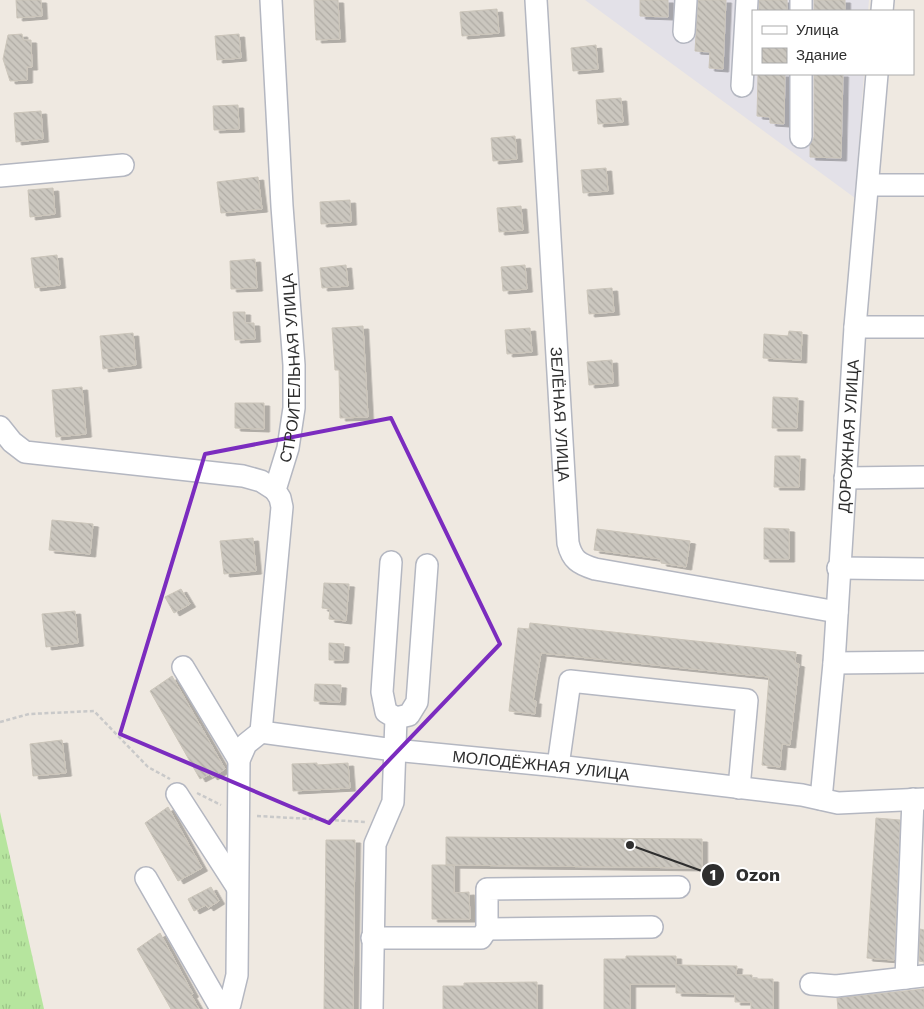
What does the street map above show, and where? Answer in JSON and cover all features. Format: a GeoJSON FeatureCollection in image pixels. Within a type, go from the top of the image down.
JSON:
{"type":"FeatureCollection","features":[{"type":"Feature","properties":{"kind":"street","name":"СТРОИТЕЛЬНАЯ УЛИЦА"},"geometry":{"type":"LineString","coordinates":[[271,0],[294,391],[294,408],[288,448],[275,490]]}},
{"type":"Feature","properties":{"kind":"street","name":"ЗЕЛЁНАЯ УЛИЦА"},"geometry":{"type":"LineString","coordinates":[[536,0],[568,542],[571,555],[580,564],[595,570],[837,612]]}},
{"type":"Feature","properties":{"kind":"street"},"geometry":{"type":"LineString","coordinates":[[684,32],[686,0]]}},
{"type":"Feature","properties":{"kind":"street"},"geometry":{"type":"LineString","coordinates":[[742,86],[748,0]]}},
{"type":"Feature","properties":{"kind":"street"},"geometry":{"type":"LineString","coordinates":[[801,75],[801,137]]}},
{"type":"Feature","properties":{"kind":"street","name":"ДОРОЖНАЯ УЛИЦА"},"geometry":{"type":"LineString","coordinates":[[821,799],[834,663],[838,568],[855,327],[869,185],[877,75]]}},
{"type":"Feature","properties":{"kind":"street"},"geometry":{"type":"LineString","coordinates":[[0,176],[123,165]]}},
{"type":"Feature","properties":{"kind":"street"},"geometry":{"type":"LineString","coordinates":[[869,185],[924,185]]}},
{"type":"Feature","properties":{"kind":"street"},"geometry":{"type":"LineString","coordinates":[[855,327],[924,327]]}},
{"type":"Feature","properties":{"kind":"street"},"geometry":{"type":"LineString","coordinates":[[0,427],[12,442],[26,452],[243,476],[261,481],[275,490],[280,498],[282,507],[261,732],[246,744],[239,760],[240,815],[237,887],[239,934],[237,975],[230,1004],[225,1007],[219,1005],[146,878]]}},
{"type":"Feature","properties":{"kind":"street"},"geometry":{"type":"LineString","coordinates":[[845,478],[924,478]]}},
{"type":"Feature","properties":{"kind":"street"},"geometry":{"type":"LineString","coordinates":[[392,562],[382,692],[386,712],[396,718],[410,715],[417,702],[427,565]]}},
{"type":"Feature","properties":{"kind":"street"},"geometry":{"type":"LineString","coordinates":[[838,568],[924,569]]}},
{"type":"Feature","properties":{"kind":"street"},"geometry":{"type":"LineString","coordinates":[[834,663],[924,662]]}},
{"type":"Feature","properties":{"kind":"street"},"geometry":{"type":"LineString","coordinates":[[183,667],[239,760]]}},
{"type":"Feature","properties":{"kind":"street"},"geometry":{"type":"LineString","coordinates":[[558,766],[570,681],[747,700],[739,788]]}},
{"type":"Feature","properties":{"kind":"street"},"geometry":{"type":"LineString","coordinates":[[372,1009],[375,844],[393,802],[396,718]]}},
{"type":"Feature","properties":{"kind":"street","name":"МОЛОДЁЖНАЯ УЛИЦА"},"geometry":{"type":"LineString","coordinates":[[261,732],[394,750],[558,766],[802,795],[838,803],[919,799]]}},
{"type":"Feature","properties":{"kind":"street"},"geometry":{"type":"LineString","coordinates":[[180,788],[237,887]]}},
{"type":"Feature","properties":{"kind":"street"},"geometry":{"type":"LineString","coordinates":[[810,984],[836,986],[915,977],[919,799]]}},
{"type":"Feature","properties":{"kind":"street"},"geometry":{"type":"LineString","coordinates":[[372,938],[481,938],[487,929],[487,889],[679,887]]}},
{"type":"Feature","properties":{"kind":"street"},"geometry":{"type":"LineString","coordinates":[[487,929],[652,927]]}},
{"type":"Feature","properties":{"kind":"path"},"geometry":{"type":"LineString","coordinates":[[0,722],[29,714],[94,710],[148,767],[180,788],[240,815],[385,823]]}},
{"type":"Feature","properties":{"kind":"highlighted area"},"geometry":{"type":"Polygon","coordinates":[[[391,418],[500,644],[329,823],[120,734],[205,454],[391,418]]]}},
{"type":"Feature","properties":{"kind":"shaded area"},"geometry":{"type":"Polygon","coordinates":[[[585,0],[869,0],[868,10],[752,10],[752,75],[864,75],[855,198],[585,0]]]}},
{"type":"Feature","properties":{"kind":"green space"},"geometry":{"type":"Polygon","coordinates":[[[0,812],[44,1009],[0,1009],[0,812]]]}},
{"type":"Feature","properties":{"kind":"building"},"geometry":{"type":"Polygon","coordinates":[[[16,0],[41,0],[42,16],[17,18],[16,0]]]}},
{"type":"Feature","properties":{"kind":"building"},"geometry":{"type":"Polygon","coordinates":[[[314,0],[338,0],[340,39],[316,40],[314,0]]]}},
{"type":"Feature","properties":{"kind":"building"},"geometry":{"type":"Polygon","coordinates":[[[640,0],[668,0],[668,17],[640,16],[640,0]]]}},
{"type":"Feature","properties":{"kind":"building"},"geometry":{"type":"Polygon","coordinates":[[[698,0],[726,0],[723,69],[709,68],[710,52],[695,51],[698,0]]]}},
{"type":"Feature","properties":{"kind":"building"},"geometry":{"type":"Polygon","coordinates":[[[759,0],[787,0],[787,10],[759,10],[759,0]]]}},
{"type":"Feature","properties":{"kind":"building"},"geometry":{"type":"Polygon","coordinates":[[[814,0],[845,0],[845,10],[814,10],[814,0]]]}},
{"type":"Feature","properties":{"kind":"building"},"geometry":{"type":"Polygon","coordinates":[[[497,9],[499,33],[462,36],[460,12],[497,9]]]}},
{"type":"Feature","properties":{"kind":"building"},"geometry":{"type":"Polygon","coordinates":[[[22,34],[23,40],[31,40],[32,67],[27,67],[27,80],[10,81],[3,59],[8,35],[22,34]]]}},
{"type":"Feature","properties":{"kind":"building"},"geometry":{"type":"Polygon","coordinates":[[[239,34],[241,58],[217,60],[215,36],[239,34]]]}},
{"type":"Feature","properties":{"kind":"building"},"geometry":{"type":"Polygon","coordinates":[[[596,45],[598,69],[573,71],[571,48],[596,45]]]}},
{"type":"Feature","properties":{"kind":"building"},"geometry":{"type":"Polygon","coordinates":[[[758,75],[785,75],[784,124],[770,123],[770,117],[757,116],[758,75]]]}},
{"type":"Feature","properties":{"kind":"building"},"geometry":{"type":"Polygon","coordinates":[[[814,75],[843,75],[841,158],[810,157],[810,145],[814,137],[814,75]]]}},
{"type":"Feature","properties":{"kind":"building"},"geometry":{"type":"Polygon","coordinates":[[[621,98],[623,122],[598,124],[596,100],[621,98]]]}},
{"type":"Feature","properties":{"kind":"building"},"geometry":{"type":"Polygon","coordinates":[[[238,105],[239,129],[214,130],[213,106],[238,105]]]}},
{"type":"Feature","properties":{"kind":"building"},"geometry":{"type":"Polygon","coordinates":[[[41,111],[43,139],[16,142],[14,113],[41,111]]]}},
{"type":"Feature","properties":{"kind":"building"},"geometry":{"type":"Polygon","coordinates":[[[515,136],[517,159],[493,161],[491,138],[515,136]]]}},
{"type":"Feature","properties":{"kind":"building"},"geometry":{"type":"Polygon","coordinates":[[[606,168],[608,191],[583,193],[581,170],[606,168]]]}},
{"type":"Feature","properties":{"kind":"building"},"geometry":{"type":"Polygon","coordinates":[[[258,177],[262,209],[221,213],[217,182],[258,177]]]}},
{"type":"Feature","properties":{"kind":"building"},"geometry":{"type":"Polygon","coordinates":[[[53,188],[55,214],[30,217],[28,190],[53,188]]]}},
{"type":"Feature","properties":{"kind":"building"},"geometry":{"type":"Polygon","coordinates":[[[350,200],[351,222],[321,224],[320,202],[350,200]]]}},
{"type":"Feature","properties":{"kind":"building"},"geometry":{"type":"Polygon","coordinates":[[[521,206],[523,230],[499,232],[497,208],[521,206]]]}},
{"type":"Feature","properties":{"kind":"building"},"geometry":{"type":"Polygon","coordinates":[[[57,255],[60,285],[35,288],[31,258],[57,255]]]}},
{"type":"Feature","properties":{"kind":"building"},"geometry":{"type":"Polygon","coordinates":[[[255,259],[257,288],[231,289],[230,261],[255,259]]]}},
{"type":"Feature","properties":{"kind":"building"},"geometry":{"type":"Polygon","coordinates":[[[346,265],[348,286],[322,288],[320,268],[346,265]]]}},
{"type":"Feature","properties":{"kind":"building"},"geometry":{"type":"Polygon","coordinates":[[[525,265],[527,289],[503,291],[501,267],[525,265]]]}},
{"type":"Feature","properties":{"kind":"building"},"geometry":{"type":"Polygon","coordinates":[[[612,288],[614,312],[589,314],[587,290],[612,288]]]}},
{"type":"Feature","properties":{"kind":"building"},"geometry":{"type":"Polygon","coordinates":[[[233,312],[245,312],[245,323],[254,323],[255,339],[235,340],[233,312]]]}},
{"type":"Feature","properties":{"kind":"building"},"geometry":{"type":"Polygon","coordinates":[[[363,326],[368,417],[340,418],[339,370],[335,370],[332,328],[363,326]]]}},
{"type":"Feature","properties":{"kind":"building"},"geometry":{"type":"Polygon","coordinates":[[[530,328],[532,352],[507,354],[505,330],[530,328]]]}},
{"type":"Feature","properties":{"kind":"building"},"geometry":{"type":"Polygon","coordinates":[[[789,331],[802,332],[801,360],[763,358],[764,334],[788,336],[789,331]]]}},
{"type":"Feature","properties":{"kind":"building"},"geometry":{"type":"Polygon","coordinates":[[[133,333],[136,365],[103,369],[100,336],[133,333]]]}},
{"type":"Feature","properties":{"kind":"building"},"geometry":{"type":"Polygon","coordinates":[[[612,360],[613,383],[589,385],[587,362],[612,360]]]}},
{"type":"Feature","properties":{"kind":"building"},"geometry":{"type":"Polygon","coordinates":[[[82,387],[86,434],[56,437],[52,390],[82,387]]]}},
{"type":"Feature","properties":{"kind":"building"},"geometry":{"type":"Polygon","coordinates":[[[773,397],[798,398],[797,428],[772,428],[773,397]]]}},
{"type":"Feature","properties":{"kind":"building"},"geometry":{"type":"Polygon","coordinates":[[[235,403],[264,403],[264,429],[235,428],[235,403]]]}},
{"type":"Feature","properties":{"kind":"building"},"geometry":{"type":"Polygon","coordinates":[[[775,456],[800,456],[799,487],[774,487],[775,456]]]}},
{"type":"Feature","properties":{"kind":"building"},"geometry":{"type":"Polygon","coordinates":[[[52,520],[93,524],[90,554],[49,550],[52,520]]]}},
{"type":"Feature","properties":{"kind":"building"},"geometry":{"type":"Polygon","coordinates":[[[764,528],[789,529],[789,559],[764,559],[764,528]]]}},
{"type":"Feature","properties":{"kind":"building"},"geometry":{"type":"Polygon","coordinates":[[[597,529],[690,541],[686,567],[661,563],[661,559],[594,550],[597,529]]]}},
{"type":"Feature","properties":{"kind":"building"},"geometry":{"type":"Polygon","coordinates":[[[253,538],[256,571],[224,574],[220,541],[253,538]]]}},
{"type":"Feature","properties":{"kind":"building"},"geometry":{"type":"Polygon","coordinates":[[[324,583],[349,584],[346,621],[329,619],[330,609],[322,608],[324,583]]]}},
{"type":"Feature","properties":{"kind":"building"},"geometry":{"type":"Polygon","coordinates":[[[181,589],[190,604],[174,613],[165,597],[181,589]]]}},
{"type":"Feature","properties":{"kind":"building"},"geometry":{"type":"Polygon","coordinates":[[[75,611],[78,643],[46,647],[42,614],[75,611]]]}},
{"type":"Feature","properties":{"kind":"building"},"geometry":{"type":"Polygon","coordinates":[[[530,623],[796,652],[795,663],[799,664],[790,745],[782,744],[780,767],[762,765],[769,677],[541,653],[533,701],[536,701],[535,714],[509,711],[518,628],[529,629],[530,623]]]}},
{"type":"Feature","properties":{"kind":"building"},"geometry":{"type":"Polygon","coordinates":[[[329,643],[344,644],[343,660],[329,660],[329,643]]]}},
{"type":"Feature","properties":{"kind":"building"},"geometry":{"type":"Polygon","coordinates":[[[172,676],[225,769],[212,777],[210,774],[200,779],[150,691],[172,676]]]}},
{"type":"Feature","properties":{"kind":"building"},"geometry":{"type":"Polygon","coordinates":[[[315,684],[341,685],[340,702],[314,701],[315,684]]]}},
{"type":"Feature","properties":{"kind":"building"},"geometry":{"type":"Polygon","coordinates":[[[62,740],[66,773],[33,776],[30,744],[62,740]]]}},
{"type":"Feature","properties":{"kind":"building"},"geometry":{"type":"Polygon","coordinates":[[[317,763],[317,765],[348,763],[350,788],[293,791],[292,764],[317,763]]]}},
{"type":"Feature","properties":{"kind":"building"},"geometry":{"type":"Polygon","coordinates":[[[168,807],[202,868],[178,881],[145,823],[168,807]]]}},
{"type":"Feature","properties":{"kind":"building"},"geometry":{"type":"Polygon","coordinates":[[[876,818],[900,820],[894,960],[867,958],[876,818]]]}},
{"type":"Feature","properties":{"kind":"building"},"geometry":{"type":"Polygon","coordinates":[[[446,837],[702,839],[702,868],[446,865],[446,837]]]}},
{"type":"Feature","properties":{"kind":"building"},"geometry":{"type":"Polygon","coordinates":[[[326,840],[355,840],[353,1009],[324,1009],[326,840]]]}},
{"type":"Feature","properties":{"kind":"building"},"geometry":{"type":"Polygon","coordinates":[[[432,865],[454,865],[454,893],[469,892],[470,919],[432,919],[432,865]]]}},
{"type":"Feature","properties":{"kind":"building"},"geometry":{"type":"Polygon","coordinates":[[[211,887],[219,901],[208,908],[206,905],[194,911],[188,899],[211,887]]]}},
{"type":"Feature","properties":{"kind":"building"},"geometry":{"type":"Polygon","coordinates":[[[920,929],[924,930],[924,962],[919,961],[920,929]]]}},
{"type":"Feature","properties":{"kind":"building"},"geometry":{"type":"Polygon","coordinates":[[[160,933],[193,994],[191,995],[199,1009],[171,1009],[137,949],[160,933]]]}},
{"type":"Feature","properties":{"kind":"building"},"geometry":{"type":"Polygon","coordinates":[[[626,956],[676,956],[676,965],[737,966],[736,975],[752,975],[752,979],[773,979],[773,1009],[751,1009],[751,1002],[735,1002],[735,994],[676,993],[676,984],[630,984],[630,1009],[604,1009],[604,959],[626,959],[626,956]]]}},
{"type":"Feature","properties":{"kind":"building"},"geometry":{"type":"Polygon","coordinates":[[[537,982],[537,1009],[443,1009],[443,986],[464,986],[464,983],[537,982]]]}},
{"type":"Feature","properties":{"kind":"building"},"geometry":{"type":"Polygon","coordinates":[[[924,989],[924,1009],[838,1009],[837,998],[924,989]]]}},
{"type":"Feature","properties":{"kind":"place","name":"Ozon"},"geometry":{"type":"Point","coordinates":[630,845]}}]}
